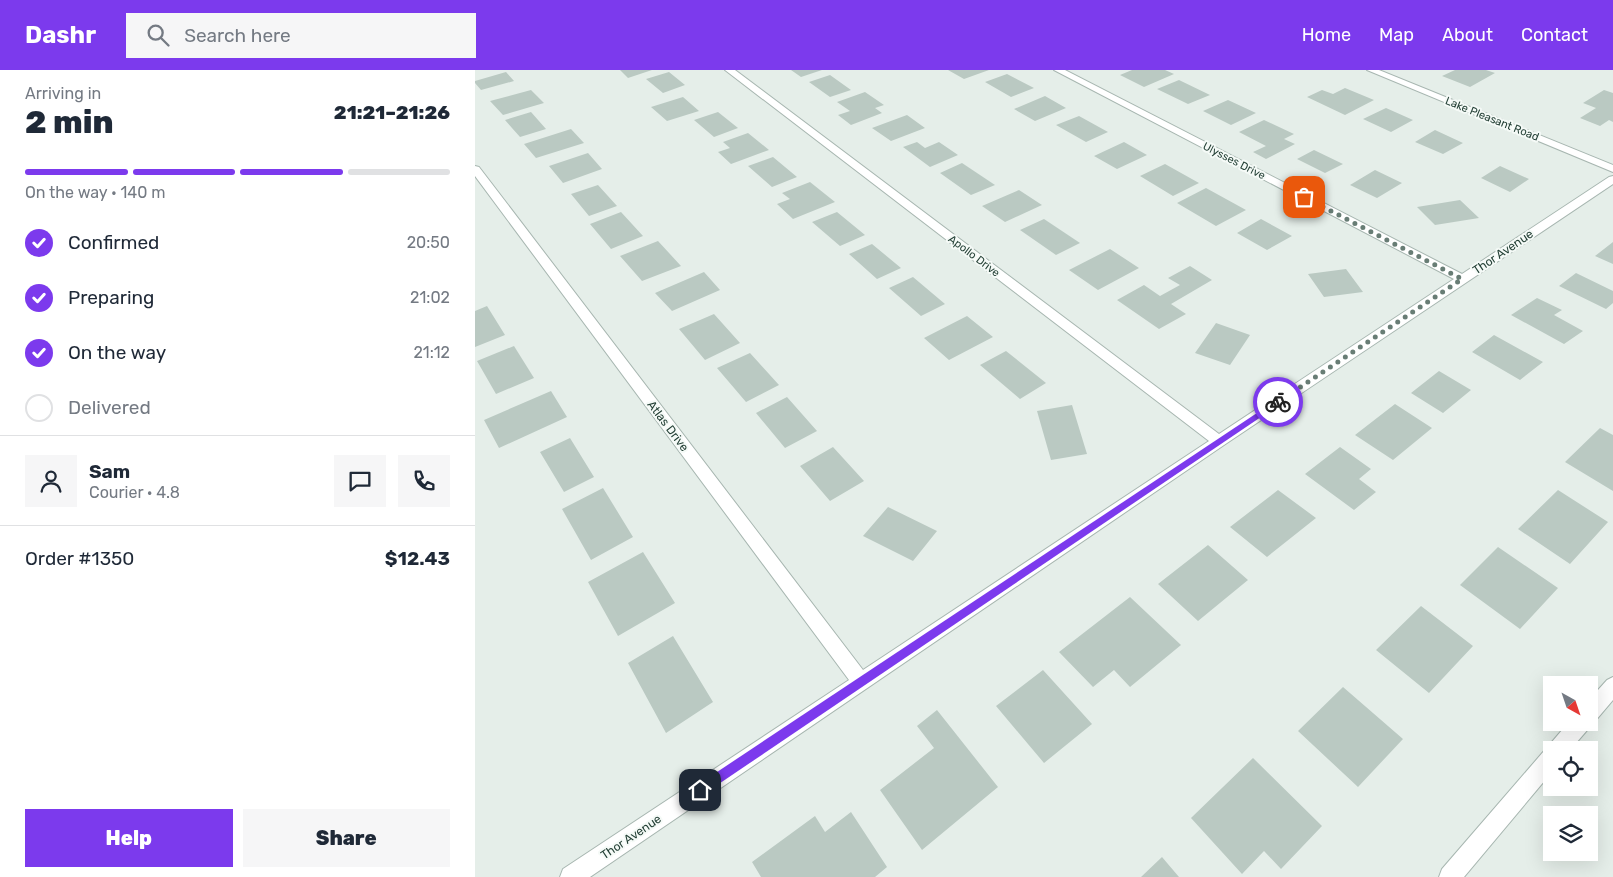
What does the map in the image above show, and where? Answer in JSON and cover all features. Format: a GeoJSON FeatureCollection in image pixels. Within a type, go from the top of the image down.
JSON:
{"type":"FeatureCollection","features":[{"type":"Feature","properties":{"kind":"street","name":"Apollo Drive"},"geometry":{"type":"LineString","coordinates":[[729,70],[1219,441]]}},
{"type":"Feature","properties":{"kind":"street","name":"Ulysses Drive"},"geometry":{"type":"LineString","coordinates":[[1058,70],[1462,279]]}},
{"type":"Feature","properties":{"kind":"street","name":"Lake Pleasant Road"},"geometry":{"type":"LineString","coordinates":[[1371,70],[1613,169]]}},
{"type":"Feature","properties":{"kind":"street","name":"Atlas Drive"},"geometry":{"type":"LineString","coordinates":[[475,169],[861,682]]}},
{"type":"Feature","properties":{"kind":"street","name":"Thor Avenue"},"geometry":{"type":"LineString","coordinates":[[571,877],[1219,441],[1613,179]]}},
{"type":"Feature","properties":{"kind":"street"},"geometry":{"type":"LineString","coordinates":[[1598,704],[1613,686]]}},
{"type":"Feature","properties":{"kind":"street"},"geometry":{"type":"LineString","coordinates":[[1565,741],[1574,731]]}},
{"type":"Feature","properties":{"kind":"street"},"geometry":{"type":"LineString","coordinates":[[1450,877],[1543,767]]}},
{"type":"Feature","properties":{"kind":"building"},"geometry":{"type":"Polygon","coordinates":[[[620,70],[652,70],[628,78],[620,70]]]}},
{"type":"Feature","properties":{"kind":"building"},"geometry":{"type":"Polygon","coordinates":[[[791,70],[822,70],[801,77],[791,70]]]}},
{"type":"Feature","properties":{"kind":"building"},"geometry":{"type":"Polygon","coordinates":[[[948,70],[989,70],[964,79],[948,70]]]}},
{"type":"Feature","properties":{"kind":"building"},"geometry":{"type":"Polygon","coordinates":[[[1132,70],[1165,70],[1174,74],[1144,87],[1120,75],[1132,70]]]}},
{"type":"Feature","properties":{"kind":"building"},"geometry":{"type":"Polygon","coordinates":[[[1455,70],[1486,70],[1495,73],[1470,87],[1442,76],[1455,70]]]}},
{"type":"Feature","properties":{"kind":"building"},"geometry":{"type":"Polygon","coordinates":[[[506,72],[514,81],[481,90],[475,83],[475,81],[506,72]]]}},
{"type":"Feature","properties":{"kind":"building"},"geometry":{"type":"Polygon","coordinates":[[[669,72],[685,85],[663,93],[646,79],[669,72]]]}},
{"type":"Feature","properties":{"kind":"building"},"geometry":{"type":"Polygon","coordinates":[[[1007,74],[1034,88],[1011,97],[985,82],[1007,74]]]}},
{"type":"Feature","properties":{"kind":"building"},"geometry":{"type":"Polygon","coordinates":[[[830,75],[851,90],[830,97],[809,82],[830,75]]]}},
{"type":"Feature","properties":{"kind":"building"},"geometry":{"type":"Polygon","coordinates":[[[1179,80],[1210,95],[1188,104],[1157,89],[1179,80]]]}},
{"type":"Feature","properties":{"kind":"building"},"geometry":{"type":"Polygon","coordinates":[[[1345,88],[1374,100],[1345,115],[1307,97],[1322,90],[1333,94],[1345,88]]]}},
{"type":"Feature","properties":{"kind":"building"},"geometry":{"type":"Polygon","coordinates":[[[531,90],[544,103],[503,115],[490,101],[531,90]]]}},
{"type":"Feature","properties":{"kind":"building"},"geometry":{"type":"Polygon","coordinates":[[[1604,90],[1613,93],[1613,122],[1609,120],[1600,126],[1580,118],[1596,108],[1583,103],[1604,90]]]}},
{"type":"Feature","properties":{"kind":"building"},"geometry":{"type":"Polygon","coordinates":[[[865,92],[884,105],[875,108],[882,113],[851,125],[838,115],[850,111],[837,102],[865,92]]]}},
{"type":"Feature","properties":{"kind":"building"},"geometry":{"type":"Polygon","coordinates":[[[1045,96],[1066,108],[1035,121],[1014,109],[1045,96]]]}},
{"type":"Feature","properties":{"kind":"building"},"geometry":{"type":"Polygon","coordinates":[[[683,97],[699,111],[667,121],[651,107],[683,97]]]}},
{"type":"Feature","properties":{"kind":"building"},"geometry":{"type":"Polygon","coordinates":[[[1228,100],[1256,113],[1231,125],[1203,111],[1228,100]]]}},
{"type":"Feature","properties":{"kind":"building"},"geometry":{"type":"Polygon","coordinates":[[[1386,108],[1413,120],[1391,132],[1363,119],[1386,108]]]}},
{"type":"Feature","properties":{"kind":"building"},"geometry":{"type":"Polygon","coordinates":[[[531,112],[546,129],[520,137],[505,120],[531,112]]]}},
{"type":"Feature","properties":{"kind":"building"},"geometry":{"type":"Polygon","coordinates":[[[718,112],[738,128],[714,137],[694,120],[718,112]]]}},
{"type":"Feature","properties":{"kind":"building"},"geometry":{"type":"Polygon","coordinates":[[[907,115],[925,128],[891,141],[872,128],[907,115]]]}},
{"type":"Feature","properties":{"kind":"building"},"geometry":{"type":"Polygon","coordinates":[[[1079,116],[1108,132],[1086,142],[1056,125],[1079,116]]]}},
{"type":"Feature","properties":{"kind":"building"},"geometry":{"type":"Polygon","coordinates":[[[1264,120],[1294,134],[1284,139],[1295,144],[1266,159],[1253,152],[1266,146],[1239,132],[1264,120]]]}},
{"type":"Feature","properties":{"kind":"building"},"geometry":{"type":"Polygon","coordinates":[[[571,129],[584,143],[536,158],[524,144],[571,129]]]}},
{"type":"Feature","properties":{"kind":"building"},"geometry":{"type":"Polygon","coordinates":[[[1435,130],[1463,143],[1443,154],[1415,142],[1435,130]]]}},
{"type":"Feature","properties":{"kind":"building"},"geometry":{"type":"Polygon","coordinates":[[[748,133],[769,150],[731,164],[718,152],[730,148],[723,142],[748,133]]]}},
{"type":"Feature","properties":{"kind":"building"},"geometry":{"type":"Polygon","coordinates":[[[917,142],[925,148],[939,142],[958,155],[930,167],[903,147],[917,142]]]}},
{"type":"Feature","properties":{"kind":"building"},"geometry":{"type":"Polygon","coordinates":[[[1124,142],[1147,155],[1117,169],[1094,156],[1124,142]]]}},
{"type":"Feature","properties":{"kind":"building"},"geometry":{"type":"Polygon","coordinates":[[[1314,150],[1343,164],[1325,173],[1297,159],[1314,150]]]}},
{"type":"Feature","properties":{"kind":"building"},"geometry":{"type":"Polygon","coordinates":[[[588,153],[602,169],[563,183],[549,166],[588,153]]]}},
{"type":"Feature","properties":{"kind":"building"},"geometry":{"type":"Polygon","coordinates":[[[773,157],[797,177],[772,187],[748,166],[773,157]]]}},
{"type":"Feature","properties":{"kind":"building"},"geometry":{"type":"Polygon","coordinates":[[[962,163],[995,185],[971,195],[940,173],[962,163]]]}},
{"type":"Feature","properties":{"kind":"building"},"geometry":{"type":"Polygon","coordinates":[[[1165,164],[1199,183],[1173,196],[1140,176],[1165,164]]]}},
{"type":"Feature","properties":{"kind":"building"},"geometry":{"type":"Polygon","coordinates":[[[1500,166],[1529,179],[1510,192],[1481,178],[1500,166]]]}},
{"type":"Feature","properties":{"kind":"building"},"geometry":{"type":"Polygon","coordinates":[[[1375,170],[1402,183],[1377,198],[1350,185],[1375,170]]]}},
{"type":"Feature","properties":{"kind":"building"},"geometry":{"type":"Polygon","coordinates":[[[810,182],[835,202],[793,219],[777,204],[790,199],[782,193],[810,182]]]}},
{"type":"Feature","properties":{"kind":"building"},"geometry":{"type":"Polygon","coordinates":[[[598,185],[617,206],[589,216],[571,194],[598,185]]]}},
{"type":"Feature","properties":{"kind":"building"},"geometry":{"type":"Polygon","coordinates":[[[1206,188],[1246,210],[1216,226],[1177,203],[1206,188]]]}},
{"type":"Feature","properties":{"kind":"building"},"geometry":{"type":"Polygon","coordinates":[[[1019,190],[1042,205],[1005,222],[982,206],[1019,190]]]}},
{"type":"Feature","properties":{"kind":"building"},"geometry":{"type":"Polygon","coordinates":[[[1460,200],[1479,218],[1435,225],[1417,207],[1460,200]]]}},
{"type":"Feature","properties":{"kind":"building"},"geometry":{"type":"Polygon","coordinates":[[[621,212],[643,236],[611,249],[590,224],[621,212]]]}},
{"type":"Feature","properties":{"kind":"building"},"geometry":{"type":"Polygon","coordinates":[[[837,212],[865,235],[840,246],[812,222],[837,212]]]}},
{"type":"Feature","properties":{"kind":"building"},"geometry":{"type":"Polygon","coordinates":[[[1044,219],[1080,243],[1056,255],[1020,230],[1044,219]]]}},
{"type":"Feature","properties":{"kind":"building"},"geometry":{"type":"Polygon","coordinates":[[[1261,219],[1292,236],[1267,250],[1237,233],[1261,219]]]}},
{"type":"Feature","properties":{"kind":"building"},"geometry":{"type":"Polygon","coordinates":[[[658,241],[681,266],[642,281],[620,256],[658,241]]]}},
{"type":"Feature","properties":{"kind":"building"},"geometry":{"type":"Polygon","coordinates":[[[1613,242],[1613,264],[1595,256],[1613,242]]]}},
{"type":"Feature","properties":{"kind":"building"},"geometry":{"type":"Polygon","coordinates":[[[872,244],[901,268],[877,279],[849,254],[872,244]]]}},
{"type":"Feature","properties":{"kind":"building"},"geometry":{"type":"Polygon","coordinates":[[[1110,249],[1139,268],[1098,290],[1069,270],[1110,249]]]}},
{"type":"Feature","properties":{"kind":"building"},"geometry":{"type":"Polygon","coordinates":[[[1190,266],[1212,280],[1171,304],[1186,314],[1159,329],[1117,300],[1144,285],[1160,296],[1180,285],[1168,278],[1190,266]]]}},
{"type":"Feature","properties":{"kind":"building"},"geometry":{"type":"Polygon","coordinates":[[[1346,269],[1363,292],[1324,297],[1308,274],[1346,269]]]}},
{"type":"Feature","properties":{"kind":"building"},"geometry":{"type":"Polygon","coordinates":[[[704,272],[720,290],[672,311],[655,293],[704,272]]]}},
{"type":"Feature","properties":{"kind":"building"},"geometry":{"type":"Polygon","coordinates":[[[1576,273],[1613,291],[1613,303],[1606,309],[1559,286],[1576,273]]]}},
{"type":"Feature","properties":{"kind":"building"},"geometry":{"type":"Polygon","coordinates":[[[913,277],[945,304],[921,316],[889,288],[913,277]]]}},
{"type":"Feature","properties":{"kind":"building"},"geometry":{"type":"Polygon","coordinates":[[[1537,298],[1562,310],[1554,315],[1583,331],[1564,344],[1511,315],[1537,298]]]}},
{"type":"Feature","properties":{"kind":"building"},"geometry":{"type":"Polygon","coordinates":[[[487,306],[505,335],[475,347],[475,311],[487,306]]]}},
{"type":"Feature","properties":{"kind":"building"},"geometry":{"type":"Polygon","coordinates":[[[714,314],[740,343],[705,360],[679,329],[714,314]]]}},
{"type":"Feature","properties":{"kind":"building"},"geometry":{"type":"Polygon","coordinates":[[[967,316],[993,337],[949,360],[924,338],[967,316]]]}},
{"type":"Feature","properties":{"kind":"building"},"geometry":{"type":"Polygon","coordinates":[[[1216,323],[1250,335],[1230,365],[1195,353],[1216,323]]]}},
{"type":"Feature","properties":{"kind":"building"},"geometry":{"type":"Polygon","coordinates":[[[1494,335],[1543,362],[1520,380],[1472,352],[1494,335]]]}},
{"type":"Feature","properties":{"kind":"building"},"geometry":{"type":"Polygon","coordinates":[[[514,346],[534,378],[496,394],[477,361],[514,346]]]}},
{"type":"Feature","properties":{"kind":"building"},"geometry":{"type":"Polygon","coordinates":[[[1006,351],[1046,383],[1020,399],[980,365],[1006,351]]]}},
{"type":"Feature","properties":{"kind":"building"},"geometry":{"type":"Polygon","coordinates":[[[750,353],[779,385],[746,402],[717,368],[750,353]]]}},
{"type":"Feature","properties":{"kind":"building"},"geometry":{"type":"Polygon","coordinates":[[[1439,371],[1471,390],[1443,413],[1411,393],[1439,371]]]}},
{"type":"Feature","properties":{"kind":"building"},"geometry":{"type":"Polygon","coordinates":[[[551,391],[567,417],[499,448],[484,420],[551,391]]]}},
{"type":"Feature","properties":{"kind":"building"},"geometry":{"type":"Polygon","coordinates":[[[787,397],[817,431],[785,448],[756,413],[787,397]]]}},
{"type":"Feature","properties":{"kind":"building"},"geometry":{"type":"Polygon","coordinates":[[[1395,404],[1432,428],[1393,460],[1355,435],[1395,404]]]}},
{"type":"Feature","properties":{"kind":"building"},"geometry":{"type":"Polygon","coordinates":[[[1072,405],[1087,454],[1051,460],[1037,411],[1072,405]]]}},
{"type":"Feature","properties":{"kind":"building"},"geometry":{"type":"Polygon","coordinates":[[[1600,428],[1613,435],[1613,491],[1565,462],[1600,428]]]}},
{"type":"Feature","properties":{"kind":"building"},"geometry":{"type":"Polygon","coordinates":[[[570,438],[594,477],[564,492],[540,452],[570,438]]]}},
{"type":"Feature","properties":{"kind":"building"},"geometry":{"type":"Polygon","coordinates":[[[833,447],[864,481],[830,501],[800,466],[833,447]]]}},
{"type":"Feature","properties":{"kind":"building"},"geometry":{"type":"Polygon","coordinates":[[[1340,447],[1371,469],[1359,479],[1376,492],[1354,510],[1305,474],[1340,447]]]}},
{"type":"Feature","properties":{"kind":"building"},"geometry":{"type":"Polygon","coordinates":[[[603,488],[633,537],[591,560],[562,509],[603,488]]]}},
{"type":"Feature","properties":{"kind":"building"},"geometry":{"type":"Polygon","coordinates":[[[1278,490],[1316,518],[1267,557],[1230,527],[1278,490]]]}},
{"type":"Feature","properties":{"kind":"building"},"geometry":{"type":"Polygon","coordinates":[[[1558,490],[1608,522],[1570,564],[1518,529],[1558,490]]]}},
{"type":"Feature","properties":{"kind":"building"},"geometry":{"type":"Polygon","coordinates":[[[888,507],[937,531],[913,561],[863,536],[888,507]]]}},
{"type":"Feature","properties":{"kind":"building"},"geometry":{"type":"Polygon","coordinates":[[[1208,545],[1248,580],[1198,621],[1158,584],[1208,545]]]}},
{"type":"Feature","properties":{"kind":"building"},"geometry":{"type":"Polygon","coordinates":[[[1498,547],[1558,588],[1520,629],[1460,585],[1498,547]]]}},
{"type":"Feature","properties":{"kind":"building"},"geometry":{"type":"Polygon","coordinates":[[[643,552],[675,603],[618,636],[588,582],[643,552]]]}},
{"type":"Feature","properties":{"kind":"building"},"geometry":{"type":"Polygon","coordinates":[[[1130,597],[1181,645],[1130,687],[1114,670],[1093,687],[1059,652],[1130,597]]]}},
{"type":"Feature","properties":{"kind":"building"},"geometry":{"type":"Polygon","coordinates":[[[1421,606],[1473,646],[1429,693],[1376,650],[1421,606]]]}},
{"type":"Feature","properties":{"kind":"building"},"geometry":{"type":"Polygon","coordinates":[[[673,636],[713,702],[666,733],[628,663],[673,636]]]}},
{"type":"Feature","properties":{"kind":"building"},"geometry":{"type":"Polygon","coordinates":[[[1043,670],[1092,724],[1044,763],[996,706],[1043,670]]]}},
{"type":"Feature","properties":{"kind":"building"},"geometry":{"type":"Polygon","coordinates":[[[1343,687],[1403,739],[1358,787],[1298,731],[1343,687]]]}},
{"type":"Feature","properties":{"kind":"building"},"geometry":{"type":"Polygon","coordinates":[[[937,710],[998,787],[922,850],[880,790],[934,748],[917,726],[937,710]]]}},
{"type":"Feature","properties":{"kind":"building"},"geometry":{"type":"Polygon","coordinates":[[[1253,758],[1322,826],[1281,869],[1264,851],[1242,874],[1191,818],[1253,758]]]}},
{"type":"Feature","properties":{"kind":"building"},"geometry":{"type":"Polygon","coordinates":[[[851,812],[887,867],[875,877],[761,877],[752,862],[815,816],[825,832],[851,812]]]}},
{"type":"Feature","properties":{"kind":"building"},"geometry":{"type":"Polygon","coordinates":[[[1162,857],[1179,877],[1141,877],[1162,857]]]}},
{"type":"Feature","properties":{"kind":"way so far"},"geometry":{"type":"LineString","coordinates":[[1278,402],[1462,279],[1304,197]]}},
{"type":"Feature","properties":{"kind":"route"},"geometry":{"type":"LineString","coordinates":[[700,790],[1278,402]]}}]}
